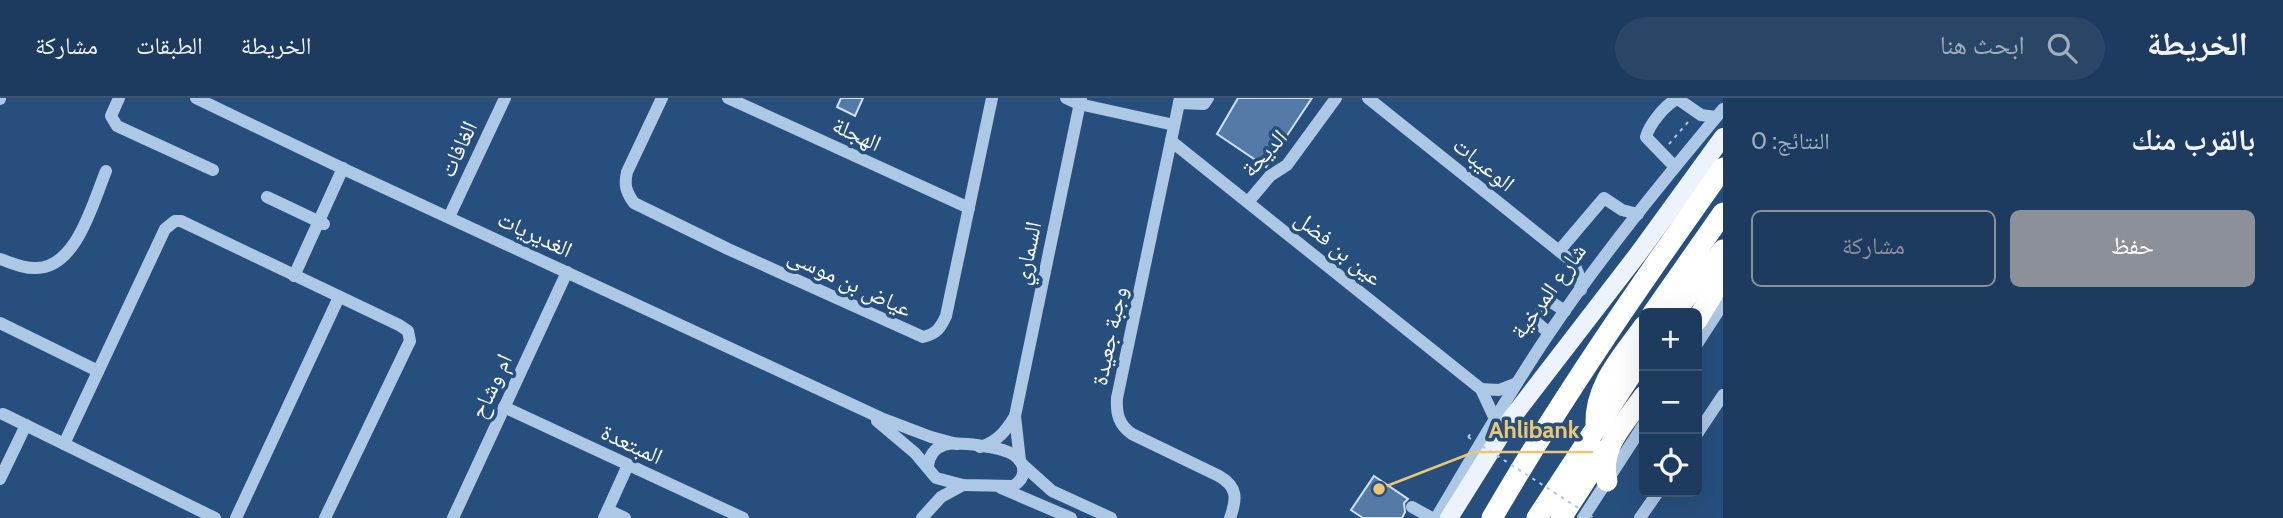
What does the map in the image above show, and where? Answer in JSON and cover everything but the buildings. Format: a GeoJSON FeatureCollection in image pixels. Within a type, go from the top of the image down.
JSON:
{"type":"FeatureCollection","features":[{"type":"Feature","properties":{"kind":"highway"},"geometry":{"type":"LineString","coordinates":[[1492,518],[1590,358],[1723,168]]}},
{"type":"Feature","properties":{"kind":"highway"},"geometry":{"type":"LineString","coordinates":[[1657,308],[1723,214]]}},
{"type":"Feature","properties":{"kind":"highway"},"geometry":{"type":"LineString","coordinates":[[1678,308],[1723,250]]}},
{"type":"Feature","properties":{"kind":"highway"},"geometry":{"type":"LineString","coordinates":[[1702,312],[1723,277]]}},
{"type":"Feature","properties":{"kind":"highway"},"geometry":{"type":"LineString","coordinates":[[1596,426],[1597,402],[1601,389],[1639,333]]}},
{"type":"Feature","properties":{"kind":"highway"},"geometry":{"type":"LineString","coordinates":[[1537,518],[1639,362]]}},
{"type":"Feature","properties":{"kind":"highway"},"geometry":{"type":"LineString","coordinates":[[1561,518],[1590,470],[1639,403]]}},
{"type":"Feature","properties":{"kind":"highway"},"geometry":{"type":"LineString","coordinates":[[1607,481],[1604,463],[1609,444]]}},
{"type":"Feature","properties":{"kind":"main road","name":"شارع المرخية"},"geometry":{"type":"LineString","coordinates":[[1450,518],[1511,419],[1638,254],[1723,137]]}},
{"type":"Feature","properties":{"kind":"street"},"geometry":{"type":"LineString","coordinates":[[119,98],[111,116],[117,126],[213,170]]}},
{"type":"Feature","properties":{"kind":"street","name":"الغديريات"},"geometry":{"type":"LineString","coordinates":[[196,98],[449,218],[906,428],[957,444],[1005,451],[1022,463]]}},
{"type":"Feature","properties":{"kind":"street","name":"الغافات"},"geometry":{"type":"LineString","coordinates":[[449,218],[505,98]]}},
{"type":"Feature","properties":{"kind":"street","name":"عياض بن موسى"},"geometry":{"type":"LineString","coordinates":[[662,98],[627,172],[627,192],[634,202],[923,337],[933,335],[946,316],[992,98]]}},
{"type":"Feature","properties":{"kind":"street","name":"الهجلة"},"geometry":{"type":"LineString","coordinates":[[728,98],[969,208]]}},
{"type":"Feature","properties":{"kind":"street"},"geometry":{"type":"LineString","coordinates":[[1066,98],[1174,125]]}},
{"type":"Feature","properties":{"kind":"street"},"geometry":{"type":"LineString","coordinates":[[1179,101],[1204,104],[1208,98]]}},
{"type":"Feature","properties":{"kind":"street","name":"الديحة"},"geometry":{"type":"LineString","coordinates":[[1248,202],[1270,176],[1287,165],[1336,98]]}},
{"type":"Feature","properties":{"kind":"street","name":"الوعيبات"},"geometry":{"type":"LineString","coordinates":[[1368,98],[1574,263]]}},
{"type":"Feature","properties":{"kind":"street"},"geometry":{"type":"LineString","coordinates":[[1671,163],[1646,137],[1675,99],[1701,115],[1720,113]]}},
{"type":"Feature","properties":{"kind":"street","name":"السماري"},"geometry":{"type":"LineString","coordinates":[[1022,463],[1015,416],[1080,101]]}},
{"type":"Feature","properties":{"kind":"street","name":"وجبة جعيدة"},"geometry":{"type":"LineString","coordinates":[[1179,101],[1117,398],[1118,416],[1132,435],[1231,484],[1236,496],[1230,518]]}},
{"type":"Feature","properties":{"kind":"street","name":"شارع المرخية"},"geometry":{"type":"LineString","coordinates":[[1434,518],[1494,417],[1549,333],[1638,214],[1671,163],[1720,113]]}},
{"type":"Feature","properties":{"kind":"street","name":"عين بن فضل"},"geometry":{"type":"LineString","coordinates":[[1171,141],[1480,389],[1494,417]]}},
{"type":"Feature","properties":{"kind":"street"},"geometry":{"type":"LineString","coordinates":[[297,277],[346,170]]}},
{"type":"Feature","properties":{"kind":"street"},"geometry":{"type":"LineString","coordinates":[[0,259],[37,268],[62,260],[74,246],[106,171]]}},
{"type":"Feature","properties":{"kind":"street"},"geometry":{"type":"LineString","coordinates":[[267,197],[321,223]]}},
{"type":"Feature","properties":{"kind":"street"},"geometry":{"type":"LineString","coordinates":[[1559,251],[1604,198],[1622,210],[1638,214]]}},
{"type":"Feature","properties":{"kind":"street"},"geometry":{"type":"LineString","coordinates":[[64,444],[169,224],[181,221],[408,331],[410,341],[325,518]]}},
{"type":"Feature","properties":{"kind":"street"},"geometry":{"type":"LineString","coordinates":[[1581,290],[1574,263],[1603,260]]}},
{"type":"Feature","properties":{"kind":"street","name":"ام وشاح"},"geometry":{"type":"LineString","coordinates":[[453,518],[567,272]]}},
{"type":"Feature","properties":{"kind":"street"},"geometry":{"type":"LineString","coordinates":[[236,518],[339,297]]}},
{"type":"Feature","properties":{"kind":"street"},"geometry":{"type":"LineString","coordinates":[[1549,333],[1535,321],[1545,305],[1550,302],[1565,311]]}},
{"type":"Feature","properties":{"kind":"street"},"geometry":{"type":"LineString","coordinates":[[1702,336],[1723,304]]}},
{"type":"Feature","properties":{"kind":"street"},"geometry":{"type":"LineString","coordinates":[[0,323],[99,371]]}},
{"type":"Feature","properties":{"kind":"street"},"geometry":{"type":"LineString","coordinates":[[1480,389],[1499,390],[1517,383]]}},
{"type":"Feature","properties":{"kind":"street"},"geometry":{"type":"LineString","coordinates":[[1702,426],[1723,395]]}},
{"type":"Feature","properties":{"kind":"street","name":"الغديريات"},"geometry":{"type":"LineString","coordinates":[[857,406],[901,440],[928,466],[936,478],[962,485]]}},
{"type":"Feature","properties":{"kind":"street","name":"المبتعدة"},"geometry":{"type":"LineString","coordinates":[[504,407],[743,518]]}},
{"type":"Feature","properties":{"kind":"street"},"geometry":{"type":"LineString","coordinates":[[3,414],[215,518]]}},
{"type":"Feature","properties":{"kind":"street","name":"السماري"},"geometry":{"type":"LineString","coordinates":[[980,447],[990,444],[1003,433],[1015,416]]}},
{"type":"Feature","properties":{"kind":"street"},"geometry":{"type":"LineString","coordinates":[[0,479],[26,425]]}},
{"type":"Feature","properties":{"kind":"street"},"geometry":{"type":"LineString","coordinates":[[1583,518],[1639,432]]}},
{"type":"Feature","properties":{"kind":"street"},"geometry":{"type":"LineString","coordinates":[[928,466],[929,459],[937,449],[944,445],[957,444]]}},
{"type":"Feature","properties":{"kind":"street"},"geometry":{"type":"LineString","coordinates":[[922,518],[941,497],[962,485],[1013,486],[1022,478],[1022,463]]}},
{"type":"Feature","properties":{"kind":"street"},"geometry":{"type":"LineString","coordinates":[[1022,463],[1052,491],[1111,518]]}},
{"type":"Feature","properties":{"kind":"street"},"geometry":{"type":"LineString","coordinates":[[625,518],[606,514],[628,465]]}},
{"type":"Feature","properties":{"kind":"street"},"geometry":{"type":"LineString","coordinates":[[998,487],[1071,518]]}},
{"type":"Feature","properties":{"kind":"street"},"geometry":{"type":"LineString","coordinates":[[1640,518],[1655,497]]}},
{"type":"Feature","properties":{"kind":"street"},"geometry":{"type":"LineString","coordinates":[[1412,507],[1434,518]]}},
{"type":"Feature","properties":{"kind":"path"},"geometry":{"type":"LineString","coordinates":[[1671,163],[1674,153],[1667,146],[1690,120],[1693,123],[1701,115]]}},
{"type":"Feature","properties":{"kind":"path"},"geometry":{"type":"LineString","coordinates":[[1468,438],[1594,518]]}},
{"type":"Feature","properties":{"kind":"place","name":"Ahlibank"},"geometry":{"type":"Point","coordinates":[1379,489]}}]}
